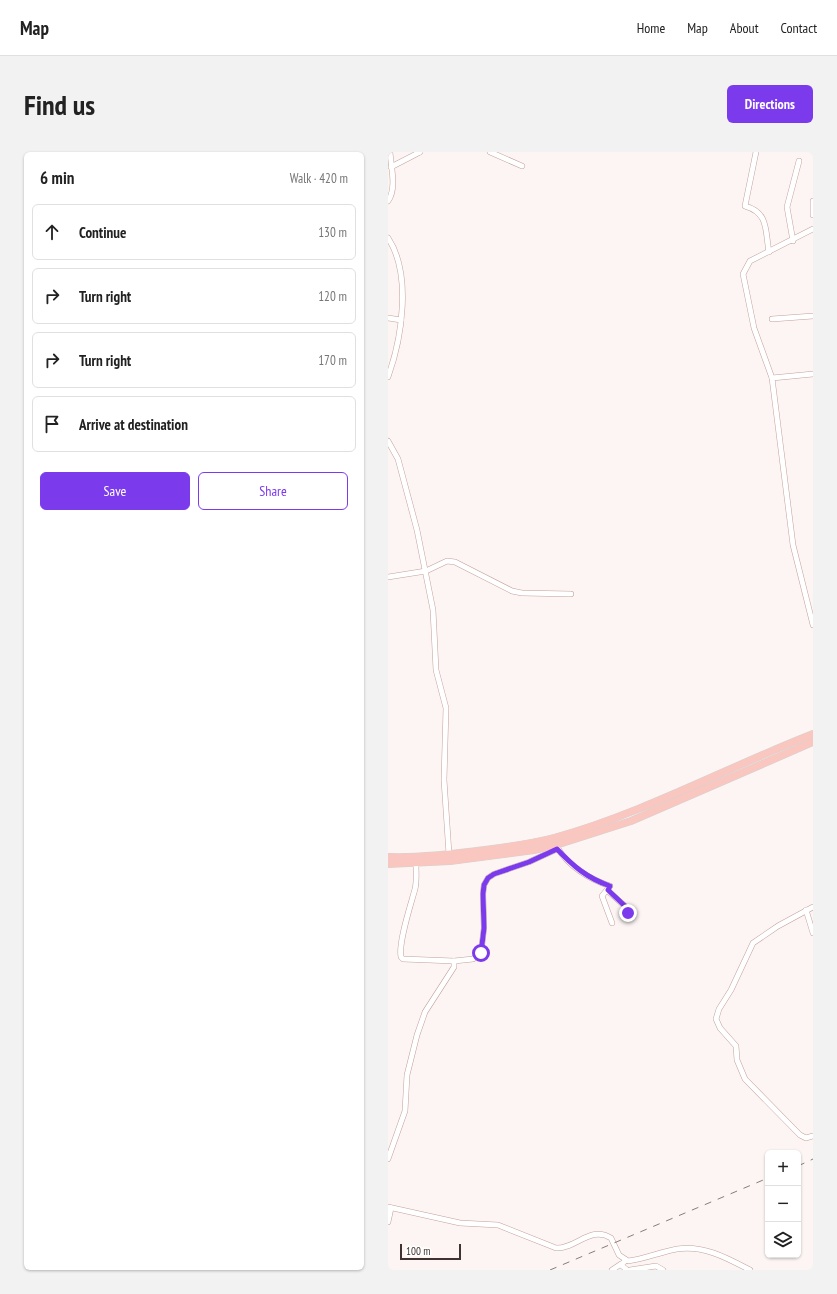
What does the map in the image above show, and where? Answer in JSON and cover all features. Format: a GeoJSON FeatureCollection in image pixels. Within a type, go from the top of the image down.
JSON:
{"type":"FeatureCollection","features":[{"type":"Feature","properties":{"kind":"main road"},"geometry":{"type":"LineString","coordinates":[[388,856],[416,857],[532,844],[581,829],[649,804],[813,734]]}},
{"type":"Feature","properties":{"kind":"main road"},"geometry":{"type":"LineString","coordinates":[[388,864],[416,864],[557,847],[631,821],[813,742]]}},
{"type":"Feature","properties":{"kind":"street"},"geometry":{"type":"LineString","coordinates":[[388,201],[392,197],[390,152]]}},
{"type":"Feature","properties":{"kind":"street"},"geometry":{"type":"LineString","coordinates":[[391,167],[420,152]]}},
{"type":"Feature","properties":{"kind":"street"},"geometry":{"type":"LineString","coordinates":[[490,152],[522,166]]}},
{"type":"Feature","properties":{"kind":"street"},"geometry":{"type":"LineString","coordinates":[[756,152],[745,206],[756,210],[763,217],[769,252]]}},
{"type":"Feature","properties":{"kind":"street"},"geometry":{"type":"LineString","coordinates":[[793,241],[786,207],[799,161]]}},
{"type":"Feature","properties":{"kind":"street"},"geometry":{"type":"LineString","coordinates":[[813,201],[813,215]]}},
{"type":"Feature","properties":{"kind":"street"},"geometry":{"type":"LineString","coordinates":[[813,230],[750,261],[743,274],[754,328],[772,378],[793,545],[813,625]]}},
{"type":"Feature","properties":{"kind":"street"},"geometry":{"type":"LineString","coordinates":[[388,238],[398,258],[403,303],[394,362],[388,377]]}},
{"type":"Feature","properties":{"kind":"street"},"geometry":{"type":"LineString","coordinates":[[772,318],[813,316]]}},
{"type":"Feature","properties":{"kind":"street"},"geometry":{"type":"LineString","coordinates":[[388,318],[401,320]]}},
{"type":"Feature","properties":{"kind":"street"},"geometry":{"type":"LineString","coordinates":[[772,378],[813,374]]}},
{"type":"Feature","properties":{"kind":"street"},"geometry":{"type":"LineString","coordinates":[[388,441],[398,459],[426,571],[433,610],[436,670],[446,708],[444,780],[449,854]]}},
{"type":"Feature","properties":{"kind":"street"},"geometry":{"type":"LineString","coordinates":[[388,577],[426,571],[448,561],[455,562],[512,591],[522,593],[571,594]]}},
{"type":"Feature","properties":{"kind":"street"},"geometry":{"type":"LineString","coordinates":[[416,864],[416,887],[409,908],[401,948],[401,957],[403,959],[454,961],[473,959],[481,953],[484,928],[483,894],[484,885],[488,878],[494,874],[529,862],[557,847],[575,868],[596,881],[610,886]]}},
{"type":"Feature","properties":{"kind":"street"},"geometry":{"type":"LineString","coordinates":[[610,886],[608,890],[626,907],[628,913]]}},
{"type":"Feature","properties":{"kind":"street"},"geometry":{"type":"LineString","coordinates":[[610,886],[602,896],[612,923]]}},
{"type":"Feature","properties":{"kind":"street"},"geometry":{"type":"LineString","coordinates":[[813,906],[778,926],[753,943],[731,990],[719,1008],[716,1019],[720,1028],[736,1046],[737,1060],[745,1079],[800,1135],[806,1138],[813,1136]]}},
{"type":"Feature","properties":{"kind":"street"},"geometry":{"type":"LineString","coordinates":[[806,910],[813,933]]}},
{"type":"Feature","properties":{"kind":"street"},"geometry":{"type":"LineString","coordinates":[[388,1159],[405,1111],[407,1075],[417,1035],[425,1012],[454,967],[454,961]]}},
{"type":"Feature","properties":{"kind":"street"},"geometry":{"type":"LineString","coordinates":[[388,1222],[390,1208],[460,1223],[498,1225],[556,1248],[567,1246],[588,1236],[603,1235],[611,1238],[619,1255],[626,1260],[637,1260],[678,1249],[700,1250],[728,1258],[750,1270]]}},
{"type":"Feature","properties":{"kind":"street"},"geometry":{"type":"LineString","coordinates":[[612,1270],[626,1260]]}},
{"type":"Feature","properties":{"kind":"street"},"geometry":{"type":"LineString","coordinates":[[621,1264],[629,1270],[656,1266],[663,1270]]}},
{"type":"Feature","properties":{"kind":"railway"},"geometry":{"type":"LineString","coordinates":[[801,1165],[813,1159]]}},
{"type":"Feature","properties":{"kind":"railway"},"geometry":{"type":"LineString","coordinates":[[550,1270],[765,1179]]}},
{"type":"Feature","properties":{"kind":"route"},"geometry":{"type":"LineString","coordinates":[[481,953],[483,947],[484,928],[483,894],[484,885],[488,878],[494,874],[529,862],[557,849],[575,868],[596,881],[610,886],[608,890],[626,907],[628,913]]}}]}
